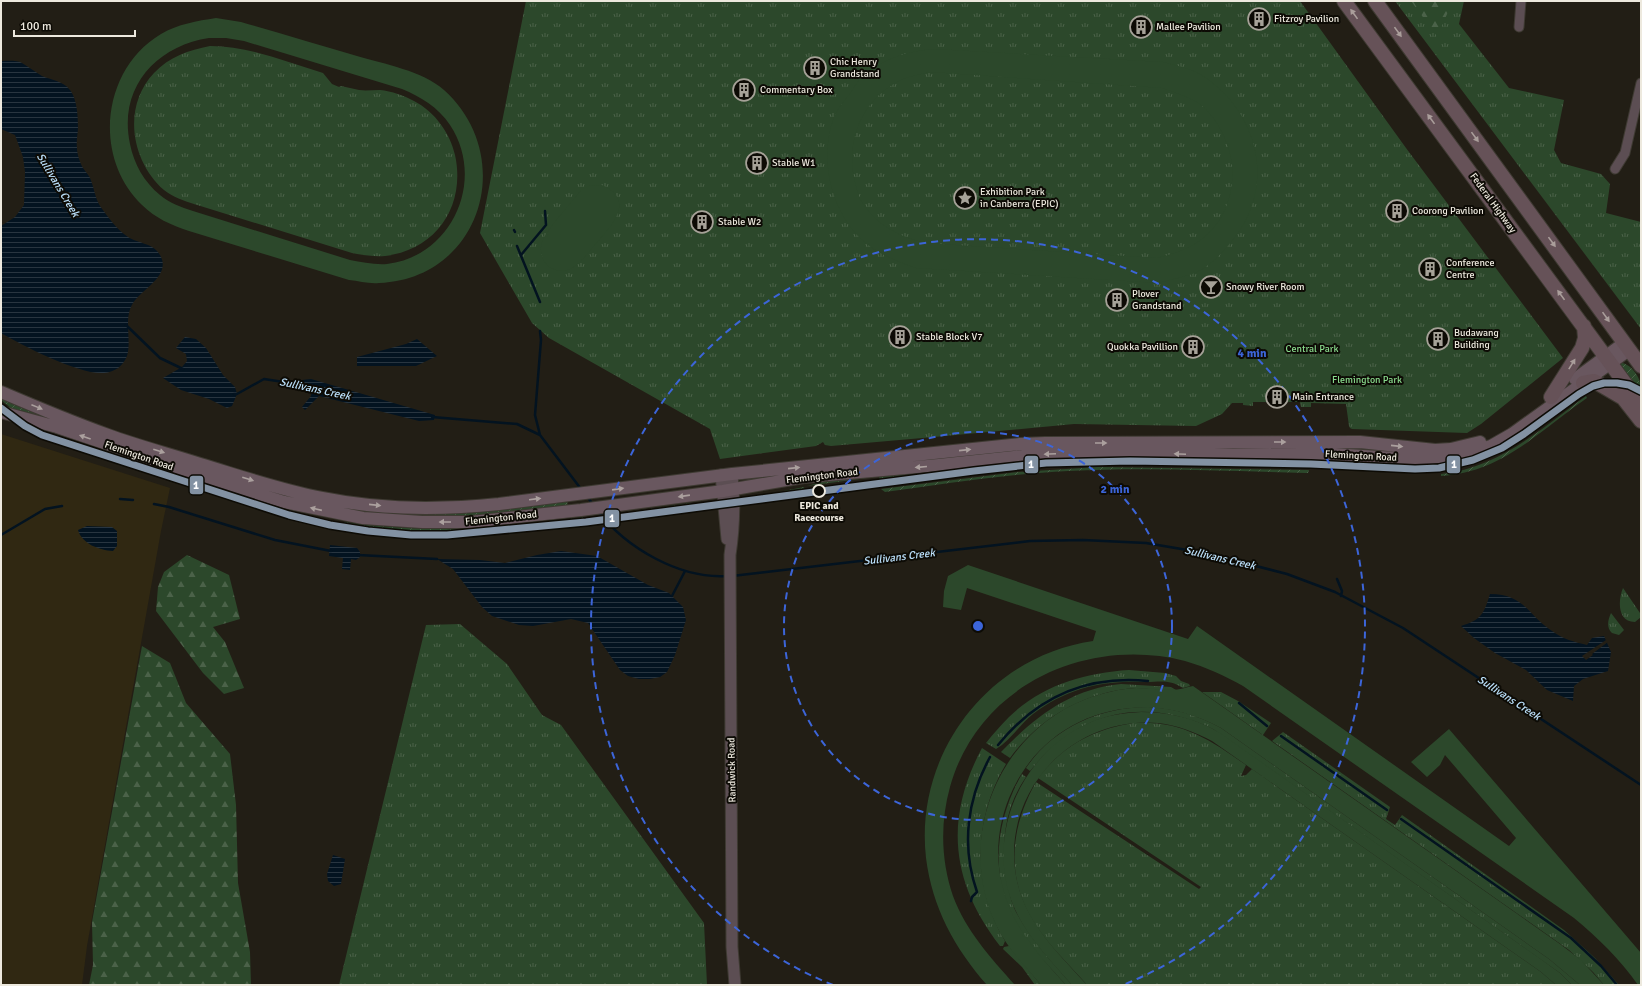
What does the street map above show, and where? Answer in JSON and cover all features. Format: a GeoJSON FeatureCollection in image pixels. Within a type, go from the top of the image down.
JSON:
{"type":"FeatureCollection","features":[{"type":"Feature","properties":{"kind":"highway","name":"Federal Highway"},"geometry":{"type":"LineString","coordinates":[[1344,1],[1641,405]]}},
{"type":"Feature","properties":{"kind":"highway"},"geometry":{"type":"LineString","coordinates":[[1375,1],[1583,284],[1641,366]]}},
{"type":"Feature","properties":{"kind":"highway"},"geometry":{"type":"LineString","coordinates":[[1551,397],[1582,348],[1585,338],[1584,326]]}},
{"type":"Feature","properties":{"kind":"highway"},"geometry":{"type":"LineString","coordinates":[[1583,383],[1594,381],[1623,398],[1641,421]]}},
{"type":"Feature","properties":{"kind":"main road","name":"Flemington Road"},"geometry":{"type":"LineString","coordinates":[[1,392],[108,435],[248,479],[323,498],[394,507],[465,508],[726,475],[939,459],[1118,452],[1233,455],[1331,454],[1427,460],[1454,458],[1491,446],[1512,434],[1583,383],[1626,346]]}},
{"type":"Feature","properties":{"kind":"main road","name":"Flemington Road"},"geometry":{"type":"LineString","coordinates":[[1,412],[57,427],[222,483],[284,502],[363,518],[394,522],[471,522],[581,510],[728,490],[804,477],[1045,443],[1360,442],[1435,450],[1451,449],[1487,440],[1510,428],[1551,397],[1608,360]]}},
{"type":"Feature","properties":{"kind":"street"},"geometry":{"type":"LineString","coordinates":[[1519,27],[1521,1]]}},
{"type":"Feature","properties":{"kind":"street"},"geometry":{"type":"LineString","coordinates":[[1615,169],[1625,154],[1641,82]]}},
{"type":"Feature","properties":{"kind":"street","name":"Randwick Road"},"geometry":{"type":"LineString","coordinates":[[726,475],[728,490],[726,536],[731,560],[732,947],[735,985]]}},
{"type":"Feature","properties":{"kind":"shaded area"},"geometry":{"type":"Polygon","coordinates":[[[1,434],[170,488],[87,946],[82,985],[1,985],[1,434]]]}},
{"type":"Feature","properties":{"kind":"green space","name":"Exhibition Park in Canberra (EPIC)"},"geometry":{"type":"Polygon","coordinates":[[[526,1],[1300,1],[1406,148],[1563,358],[1481,424],[1467,433],[1352,429],[1349,426],[1346,404],[1311,403],[1311,407],[1301,407],[1300,402],[1253,402],[1253,406],[1243,405],[1243,403],[1232,403],[1222,414],[1196,426],[1074,424],[831,446],[825,445],[823,442],[816,446],[720,459],[710,429],[549,338],[532,323],[480,233],[526,1]]]}},
{"type":"Feature","properties":{"kind":"green space"},"geometry":{"type":"Polygon","coordinates":[[[1395,1],[1464,1],[1459,24],[1509,88],[1564,100],[1554,150],[1561,163],[1601,174],[1610,184],[1606,213],[1641,222],[1641,329],[1395,1]]]}},
{"type":"Feature","properties":{"kind":"green space"},"geometry":{"type":"Polygon","coordinates":[[[1411,1],[1453,1],[1437,36],[1411,1]]]}},
{"type":"Feature","properties":{"kind":"green space"},"geometry":{"type":"Polygon","coordinates":[[[216,18],[241,22],[391,65],[425,78],[444,90],[467,117],[479,148],[483,179],[478,210],[464,238],[443,261],[414,276],[379,283],[349,280],[182,229],[158,217],[142,205],[126,185],[116,163],[110,139],[111,115],[116,91],[126,69],[141,49],[161,34],[181,25],[216,18]],[[209,38],[190,43],[173,50],[158,60],[145,73],[136,88],[130,105],[128,124],[130,144],[134,159],[140,172],[154,190],[171,203],[193,211],[350,260],[368,263],[387,264],[410,258],[430,246],[445,231],[457,212],[463,191],[465,168],[460,146],[450,125],[435,108],[416,95],[402,89],[244,41],[226,38],[209,38]]]}},
{"type":"Feature","properties":{"kind":"green space"},"geometry":{"type":"Polygon","coordinates":[[[210,46],[239,49],[267,55],[323,73],[332,84],[339,87],[341,86],[361,90],[389,91],[414,101],[429,111],[445,131],[453,147],[455,155],[457,173],[456,191],[444,222],[433,235],[419,245],[403,252],[385,256],[368,256],[352,253],[190,203],[175,197],[164,190],[153,178],[144,164],[138,149],[134,117],[137,102],[144,87],[160,67],[173,58],[187,52],[210,46]]]}},
{"type":"Feature","properties":{"kind":"green space"},"geometry":{"type":"Polygon","coordinates":[[[934,49],[1163,62],[1196,72],[1224,93],[1239,111],[1249,131],[1255,152],[1257,174],[1255,195],[1247,217],[1231,242],[1218,257],[1208,265],[1193,274],[1159,283],[916,268],[886,256],[872,248],[860,238],[841,212],[830,181],[828,149],[830,132],[834,117],[838,110],[864,75],[880,64],[897,56],[934,49]],[[931,72],[907,78],[886,89],[875,99],[859,124],[852,152],[852,167],[858,194],[862,203],[883,225],[899,234],[925,243],[1157,258],[1175,253],[1192,246],[1202,239],[1220,218],[1230,193],[1232,165],[1230,152],[1225,139],[1210,114],[1194,101],[1180,94],[1162,88],[931,72]]]}},
{"type":"Feature","properties":{"kind":"green space"},"geometry":{"type":"Polygon","coordinates":[[[602,185],[613,191],[618,199],[619,207],[613,223],[577,265],[562,271],[549,267],[543,259],[541,245],[554,223],[581,190],[589,186],[602,185]]]}},
{"type":"Feature","properties":{"kind":"green space"},"geometry":{"type":"Polygon","coordinates":[[[1618,362],[1627,365],[1634,371],[1641,384],[1641,389],[1634,386],[1618,362]]]}},
{"type":"Feature","properties":{"kind":"green space"},"geometry":{"type":"Polygon","coordinates":[[[1586,396],[1587,398],[1536,436],[1502,458],[1483,467],[1463,473],[1441,476],[1441,474],[1482,464],[1501,455],[1536,434],[1586,396]]]}},
{"type":"Feature","properties":{"kind":"green space"},"geometry":{"type":"Polygon","coordinates":[[[1,397],[331,505],[567,500],[568,507],[466,517],[379,515],[307,503],[10,410],[11,408],[1,400],[1,397]]]}},
{"type":"Feature","properties":{"kind":"green space"},"geometry":{"type":"Polygon","coordinates":[[[1073,457],[1187,459],[1187,461],[1057,461],[1001,466],[880,482],[879,476],[1073,457]]]}},
{"type":"Feature","properties":{"kind":"green space"},"geometry":{"type":"Polygon","coordinates":[[[1274,460],[1304,460],[1304,463],[1274,463],[1274,460]]]}},
{"type":"Feature","properties":{"kind":"green space"},"geometry":{"type":"Polygon","coordinates":[[[1098,467],[1309,470],[1308,473],[1157,469],[1045,472],[885,492],[881,489],[1019,472],[1098,467]]]}},
{"type":"Feature","properties":{"kind":"green space"},"geometry":{"type":"Polygon","coordinates":[[[874,477],[807,486],[822,482],[874,477]]]}},
{"type":"Feature","properties":{"kind":"green space"},"geometry":{"type":"Polygon","coordinates":[[[804,487],[805,492],[768,496],[768,494],[804,487]]]}},
{"type":"Feature","properties":{"kind":"green space"},"geometry":{"type":"Polygon","coordinates":[[[691,503],[694,504],[694,506],[627,515],[627,512],[691,503]]]}},
{"type":"Feature","properties":{"kind":"green space"},"geometry":{"type":"Polygon","coordinates":[[[583,517],[583,521],[498,530],[441,534],[398,533],[344,526],[344,522],[404,528],[434,529],[493,527],[583,517]]]}},
{"type":"Feature","properties":{"kind":"green space"},"geometry":{"type":"Polygon","coordinates":[[[187,555],[229,575],[240,619],[213,627],[225,642],[244,688],[224,694],[203,673],[156,611],[158,587],[164,572],[187,555]]]}},
{"type":"Feature","properties":{"kind":"green space"},"geometry":{"type":"Polygon","coordinates":[[[968,565],[1188,639],[1197,626],[1509,846],[1516,838],[1445,755],[1440,765],[1427,777],[1411,762],[1449,729],[1641,953],[1641,985],[1638,985],[1624,966],[1592,933],[1574,918],[1243,686],[1193,663],[1148,655],[1111,656],[1075,663],[1041,676],[1011,696],[985,721],[964,751],[950,787],[947,801],[943,828],[944,856],[949,883],[958,909],[980,944],[1015,985],[987,985],[975,971],[955,942],[940,910],[929,876],[926,858],[925,819],[932,782],[946,747],[966,716],[991,689],[1021,666],[1055,650],[1093,641],[1096,631],[967,588],[961,610],[943,607],[944,591],[948,576],[968,565]]]}},
{"type":"Feature","properties":{"kind":"green space"},"geometry":{"type":"Polygon","coordinates":[[[1623,588],[1640,613],[1641,617],[1635,622],[1629,621],[1625,618],[1620,610],[1620,598],[1623,588]]]}},
{"type":"Feature","properties":{"kind":"green space"},"geometry":{"type":"Polygon","coordinates":[[[1611,613],[1624,630],[1619,635],[1612,633],[1608,626],[1611,613]]]}},
{"type":"Feature","properties":{"kind":"green space"},"geometry":{"type":"Polygon","coordinates":[[[460,624],[507,664],[542,715],[561,725],[704,923],[707,985],[339,985],[426,625],[460,624]]]}},
{"type":"Feature","properties":{"kind":"green space"},"geometry":{"type":"Polygon","coordinates":[[[142,646],[170,663],[186,703],[230,754],[236,805],[238,883],[250,952],[251,985],[89,985],[93,965],[92,922],[142,646]]]}},
{"type":"Feature","properties":{"kind":"green space"},"geometry":{"type":"Polygon","coordinates":[[[1129,670],[1165,673],[1176,676],[1190,686],[1183,688],[1173,683],[1165,682],[1115,682],[1100,684],[1072,692],[1046,705],[1028,718],[1006,742],[996,749],[986,743],[1006,720],[1022,706],[1050,689],[1064,683],[1096,674],[1129,670]]]}},
{"type":"Feature","properties":{"kind":"green space"},"geometry":{"type":"Polygon","coordinates":[[[1121,684],[1171,687],[1176,690],[1166,691],[1136,688],[1117,690],[1082,701],[1049,719],[1022,744],[1010,758],[1001,752],[1040,716],[1070,698],[1103,687],[1121,684]]]}},
{"type":"Feature","properties":{"kind":"green space"},"geometry":{"type":"Polygon","coordinates":[[[1193,686],[1560,944],[1581,960],[1604,985],[1580,985],[1549,959],[1221,728],[1191,715],[1159,708],[1128,708],[1098,714],[1071,726],[1046,745],[1025,768],[1005,808],[1000,830],[998,852],[1000,873],[1006,899],[1027,939],[1066,985],[1041,985],[1000,933],[984,892],[980,858],[983,825],[993,792],[1008,763],[1029,737],[1055,715],[1086,699],[1123,689],[1136,688],[1175,690],[1193,686]]]}},
{"type":"Feature","properties":{"kind":"green space"},"geometry":{"type":"Polygon","coordinates":[[[1202,692],[1221,692],[1238,701],[1271,723],[1263,735],[1202,692]]]}},
{"type":"Feature","properties":{"kind":"green space"},"geometry":{"type":"Polygon","coordinates":[[[1148,707],[1186,713],[1204,719],[1221,728],[1549,959],[1580,985],[1572,985],[1560,973],[1213,729],[1187,719],[1162,713],[1137,712],[1114,715],[1091,723],[1069,734],[1049,751],[1030,771],[1026,768],[1037,754],[1050,742],[1079,722],[1112,711],[1148,707]]]}},
{"type":"Feature","properties":{"kind":"green space"},"geometry":{"type":"Polygon","coordinates":[[[1141,712],[1162,713],[1182,717],[1201,723],[1220,733],[1542,960],[1560,973],[1572,985],[1556,985],[1541,972],[1212,741],[1186,729],[1158,723],[1125,724],[1094,734],[1067,749],[1044,771],[1027,797],[1017,827],[1014,859],[1020,892],[1025,905],[1040,930],[1058,953],[1087,985],[1072,985],[1047,957],[1032,937],[1018,916],[1013,905],[1005,878],[1004,851],[1007,824],[1015,798],[1028,774],[1045,753],[1066,736],[1091,722],[1109,716],[1141,712]]]}},
{"type":"Feature","properties":{"kind":"green space"},"geometry":{"type":"Polygon","coordinates":[[[1133,723],[1150,723],[1180,728],[1207,739],[1246,765],[1241,776],[1246,775],[1252,769],[1541,972],[1556,985],[1087,985],[1047,940],[1025,907],[1015,871],[1014,853],[1016,835],[1027,799],[1036,782],[1199,889],[1201,887],[1038,778],[1058,756],[1080,741],[1105,730],[1133,723]]]}},
{"type":"Feature","properties":{"kind":"green space"},"geometry":{"type":"Polygon","coordinates":[[[1283,732],[1390,807],[1386,819],[1395,825],[1402,815],[1564,930],[1595,958],[1619,985],[1604,985],[1593,972],[1569,950],[1272,741],[1283,732]]]}},
{"type":"Feature","properties":{"kind":"green space"},"geometry":{"type":"Polygon","coordinates":[[[982,748],[1006,764],[995,785],[987,807],[982,830],[981,852],[982,875],[987,898],[994,920],[1005,941],[1003,946],[1000,946],[984,922],[971,898],[963,874],[958,850],[958,825],[962,800],[970,774],[982,748]]]}},
{"type":"Feature","properties":{"kind":"green space"},"geometry":{"type":"Polygon","coordinates":[[[1022,774],[1026,777],[1013,801],[1006,827],[1004,853],[1009,892],[1016,912],[1028,932],[1072,985],[1066,985],[1028,942],[1017,926],[1008,908],[1002,889],[999,869],[1001,830],[1013,792],[1022,774]]]}},
{"type":"Feature","properties":{"kind":"green space"},"geometry":{"type":"Polygon","coordinates":[[[1009,946],[1041,985],[1035,985],[1022,967],[1003,949],[1004,947],[1009,946]]]}},
{"type":"Feature","properties":{"kind":"water"},"geometry":{"type":"Polygon","coordinates":[[[1,61],[20,62],[42,76],[64,84],[72,92],[77,112],[78,156],[82,166],[90,178],[100,206],[120,231],[132,239],[151,246],[161,257],[163,264],[162,270],[154,282],[137,298],[130,309],[127,356],[121,366],[115,370],[104,373],[94,372],[67,365],[37,352],[1,333],[1,226],[15,217],[24,205],[25,172],[23,157],[15,135],[1,129],[1,61]]]}},
{"type":"Feature","properties":{"kind":"water"},"geometry":{"type":"Polygon","coordinates":[[[185,337],[196,339],[206,348],[223,375],[235,387],[237,394],[232,406],[227,408],[209,399],[181,390],[163,378],[182,367],[187,361],[186,354],[176,348],[185,337]]]}},
{"type":"Feature","properties":{"kind":"water"},"geometry":{"type":"Polygon","coordinates":[[[417,339],[437,356],[416,366],[357,366],[357,357],[406,344],[417,339]]]}},
{"type":"Feature","properties":{"kind":"water"},"geometry":{"type":"Polygon","coordinates":[[[311,379],[435,415],[434,420],[419,421],[319,396],[305,410],[302,407],[311,396],[312,389],[293,381],[311,379]]]}},
{"type":"Feature","properties":{"kind":"water"},"geometry":{"type":"Polygon","coordinates":[[[87,526],[112,527],[117,531],[117,546],[113,551],[97,548],[87,543],[80,535],[78,530],[87,526]]]}},
{"type":"Feature","properties":{"kind":"water"},"geometry":{"type":"Polygon","coordinates":[[[330,545],[357,548],[360,552],[360,557],[356,560],[351,559],[350,570],[342,569],[343,558],[329,556],[330,545]]]}},
{"type":"Feature","properties":{"kind":"water"},"geometry":{"type":"Polygon","coordinates":[[[561,551],[597,556],[648,585],[669,593],[683,607],[686,620],[675,655],[667,672],[660,677],[650,679],[639,679],[628,676],[620,670],[588,623],[571,619],[533,626],[519,625],[492,616],[482,607],[453,569],[437,559],[480,560],[505,563],[561,551]]]}},
{"type":"Feature","properties":{"kind":"water"},"geometry":{"type":"Polygon","coordinates":[[[1490,594],[1502,595],[1518,601],[1544,625],[1556,634],[1569,640],[1587,645],[1592,638],[1604,636],[1611,652],[1608,671],[1583,679],[1574,686],[1573,701],[1547,690],[1526,670],[1495,653],[1474,638],[1461,626],[1468,624],[1481,615],[1486,607],[1490,594]]]}},
{"type":"Feature","properties":{"kind":"water"},"geometry":{"type":"Polygon","coordinates":[[[333,855],[345,859],[341,884],[334,886],[328,881],[327,874],[333,855]]]}},
{"type":"Feature","properties":{"kind":"pier"},"geometry":{"type":"Polygon","coordinates":[[[1606,640],[1608,642],[1586,660],[1582,656],[1606,640]]]}},
{"type":"Feature","properties":{"kind":"waterway"},"geometry":{"type":"LineString","coordinates":[[521,255],[546,225],[545,211]]}},
{"type":"Feature","properties":{"kind":"waterway"},"geometry":{"type":"LineString","coordinates":[[517,246],[540,302]]}},
{"type":"Feature","properties":{"kind":"waterway","name":"Sullivans Creek"},"geometry":{"type":"LineString","coordinates":[[126,325],[160,358],[183,369]]}},
{"type":"Feature","properties":{"kind":"waterway"},"geometry":{"type":"LineString","coordinates":[[540,331],[541,340],[535,415],[540,435]]}},
{"type":"Feature","properties":{"kind":"waterway","name":"Sullivans Creek"},"geometry":{"type":"LineString","coordinates":[[234,394],[237,394],[264,379],[303,385]]}},
{"type":"Feature","properties":{"kind":"waterway","name":"Sullivans Creek"},"geometry":{"type":"LineString","coordinates":[[432,417],[517,424],[540,435],[581,489]]}},
{"type":"Feature","properties":{"kind":"waterway","name":"Sullivans Creek"},"geometry":{"type":"LineString","coordinates":[[587,496],[593,505]]}},
{"type":"Feature","properties":{"kind":"waterway"},"geometry":{"type":"LineString","coordinates":[[120,499],[133,500]]}},
{"type":"Feature","properties":{"kind":"waterway"},"geometry":{"type":"LineString","coordinates":[[154,504],[169,507],[275,540],[331,551]]}},
{"type":"Feature","properties":{"kind":"waterway"},"geometry":{"type":"LineString","coordinates":[[1,535],[45,509],[62,506]]}},
{"type":"Feature","properties":{"kind":"waterway","name":"Sullivans Creek"},"geometry":{"type":"LineString","coordinates":[[598,511],[623,537],[639,549],[655,558],[673,567],[691,572],[709,576],[727,576]]}},
{"type":"Feature","properties":{"kind":"waterway","name":"Sullivans Creek"},"geometry":{"type":"LineString","coordinates":[[732,576],[1030,541],[1083,540],[1146,543],[1205,553],[1287,574],[1335,592],[1403,628],[1641,785]]}},
{"type":"Feature","properties":{"kind":"waterway"},"geometry":{"type":"LineString","coordinates":[[358,555],[437,559]]}},
{"type":"Feature","properties":{"kind":"waterway"},"geometry":{"type":"LineString","coordinates":[[672,596],[685,571]]}},
{"type":"Feature","properties":{"kind":"waterway"},"geometry":{"type":"LineString","coordinates":[[1337,579],[1342,591],[1341,596]]}},
{"type":"Feature","properties":{"kind":"waterway"},"geometry":{"type":"LineString","coordinates":[[998,745],[1013,728],[1029,714],[1047,702],[1065,693],[1084,686],[1104,682],[1126,680],[1148,681]]}},
{"type":"Feature","properties":{"kind":"waterway"},"geometry":{"type":"LineString","coordinates":[[1239,703],[1267,726]]}},
{"type":"Feature","properties":{"kind":"waterway"},"geometry":{"type":"LineString","coordinates":[[1281,736],[1387,810]]}},
{"type":"Feature","properties":{"kind":"waterway"},"geometry":{"type":"LineString","coordinates":[[971,901],[972,897],[977,892],[969,857],[969,823],[976,789],[990,757]]}},
{"type":"Feature","properties":{"kind":"waterway"},"geometry":{"type":"LineString","coordinates":[[1401,819],[1571,938],[1601,966],[1617,985]]}},
{"type":"Feature","properties":{"kind":"transit line","name":"1"},"geometry":{"type":"LineString","coordinates":[[1,408],[25,426],[42,435],[289,515],[330,525],[368,531],[411,535],[447,535],[586,522],[974,471],[1046,463],[1130,461],[1311,464],[1415,469],[1439,468],[1473,460],[1502,448],[1579,394],[1593,386],[1604,383],[1617,383],[1629,385],[1641,391]]}},
{"type":"Feature","properties":{"kind":"place","name":"Fitzroy Pavilion"},"geometry":{"type":"Point","coordinates":[1259,19]}},
{"type":"Feature","properties":{"kind":"place","name":"Mallee Pavilion"},"geometry":{"type":"Point","coordinates":[1141,27]}},
{"type":"Feature","properties":{"kind":"place","name":"Chic Henry Grandstand"},"geometry":{"type":"Point","coordinates":[815,68]}},
{"type":"Feature","properties":{"kind":"place","name":"Commentary Box"},"geometry":{"type":"Point","coordinates":[744,90]}},
{"type":"Feature","properties":{"kind":"place","name":"Stable W1"},"geometry":{"type":"Point","coordinates":[757,163]}},
{"type":"Feature","properties":{"kind":"place","name":"Exhibition Park in Canberra (EPIC)"},"geometry":{"type":"Point","coordinates":[965,198]}},
{"type":"Feature","properties":{"kind":"place","name":"Coorong Pavilion"},"geometry":{"type":"Point","coordinates":[1397,211]}},
{"type":"Feature","properties":{"kind":"place","name":"Stable W2"},"geometry":{"type":"Point","coordinates":[702,222]}},
{"type":"Feature","properties":{"kind":"place","name":"Conference Centre"},"geometry":{"type":"Point","coordinates":[1430,269]}},
{"type":"Feature","properties":{"kind":"place","name":"Snowy River Room"},"geometry":{"type":"Point","coordinates":[1211,287]}},
{"type":"Feature","properties":{"kind":"place","name":"Plover Grandstand"},"geometry":{"type":"Point","coordinates":[1117,300]}},
{"type":"Feature","properties":{"kind":"place","name":"Stable Block V7"},"geometry":{"type":"Point","coordinates":[900,337]}},
{"type":"Feature","properties":{"kind":"place","name":"Budawang Building"},"geometry":{"type":"Point","coordinates":[1438,339]}},
{"type":"Feature","properties":{"kind":"place","name":"Quokka Pavillion"},"geometry":{"type":"Point","coordinates":[1193,347]}},
{"type":"Feature","properties":{"kind":"place","name":"Main Entrance"},"geometry":{"type":"Point","coordinates":[1277,397]}},
{"type":"Feature","properties":{"kind":"place","name":"EPIC and Racecourse"},"geometry":{"type":"Point","coordinates":[819,491]}},
{"type":"Feature","properties":{"kind":"park label","name":"Central Park"},"geometry":{"type":"Point","coordinates":[1312,349]}},
{"type":"Feature","properties":{"kind":"park label","name":"Flemington Park"},"geometry":{"type":"Point","coordinates":[1367,380]}}]}
